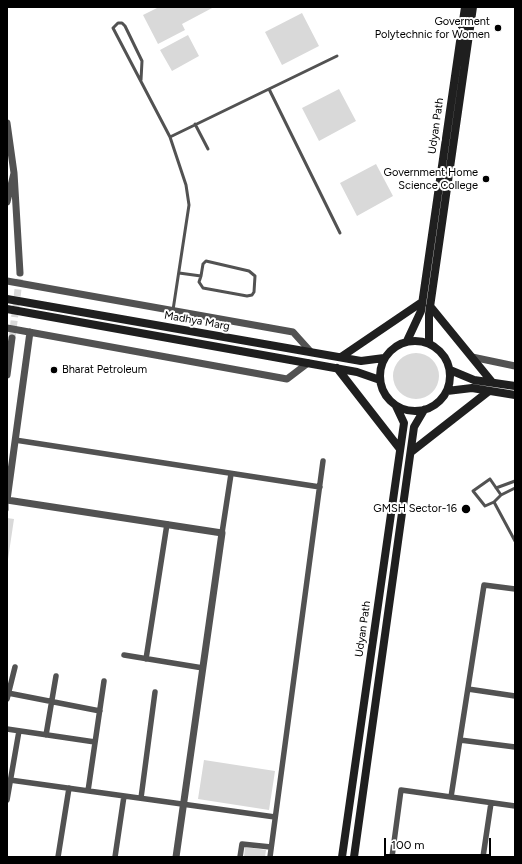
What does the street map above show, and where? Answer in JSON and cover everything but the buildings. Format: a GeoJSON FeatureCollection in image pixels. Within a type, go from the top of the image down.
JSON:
{"type":"FeatureCollection","features":[{"type":"Feature","properties":{"kind":"main road","name":"Udyan Path"},"geometry":{"type":"LineString","coordinates":[[407,341],[421,311],[465,7]]}},
{"type":"Feature","properties":{"kind":"main road","name":"Udyan Path"},"geometry":{"type":"LineString","coordinates":[[429,343],[430,306],[473,7]]}},
{"type":"Feature","properties":{"kind":"main road","name":"Madhya Marg"},"geometry":{"type":"LineString","coordinates":[[7,299],[361,361],[384,358]]}},
{"type":"Feature","properties":{"kind":"main road"},"geometry":{"type":"LineString","coordinates":[[341,357],[422,302]]}},
{"type":"Feature","properties":{"kind":"main road"},"geometry":{"type":"LineString","coordinates":[[430,306],[492,382]]}},
{"type":"Feature","properties":{"kind":"main road","name":"Madhya Marg"},"geometry":{"type":"LineString","coordinates":[[7,309],[337,368],[357,372],[380,380]]}},
{"type":"Feature","properties":{"kind":"main road"},"geometry":{"type":"LineString","coordinates":[[407,341],[429,343],[438,348],[445,356],[450,370],[450,385],[447,391],[439,402],[424,410],[403,409],[396,406],[383,391],[380,380],[381,367],[384,358],[392,348],[407,341]]}},
{"type":"Feature","properties":{"kind":"main road"},"geometry":{"type":"LineString","coordinates":[[337,368],[400,449]]}},
{"type":"Feature","properties":{"kind":"main road"},"geometry":{"type":"LineString","coordinates":[[450,370],[474,380],[515,386]]}},
{"type":"Feature","properties":{"kind":"main road"},"geometry":{"type":"LineString","coordinates":[[447,391],[472,388],[515,395]]}},
{"type":"Feature","properties":{"kind":"main road"},"geometry":{"type":"LineString","coordinates":[[411,452],[488,391]]}},
{"type":"Feature","properties":{"kind":"main road","name":"Udyan Path"},"geometry":{"type":"LineString","coordinates":[[342,857],[404,423],[396,406]]}},
{"type":"Feature","properties":{"kind":"main road","name":"Udyan Path"},"geometry":{"type":"LineString","coordinates":[[354,857],[414,427],[424,410]]}},
{"type":"Feature","properties":{"kind":"street"},"geometry":{"type":"LineString","coordinates":[[7,123],[14,173],[20,273]]}},
{"type":"Feature","properties":{"kind":"street"},"geometry":{"type":"LineString","coordinates":[[7,202],[14,173]]}},
{"type":"Feature","properties":{"kind":"street"},"geometry":{"type":"LineString","coordinates":[[7,281],[293,332],[311,352]]}},
{"type":"Feature","properties":{"kind":"street"},"geometry":{"type":"LineString","coordinates":[[7,328],[286,379],[308,363]]}},
{"type":"Feature","properties":{"kind":"street"},"geometry":{"type":"LineString","coordinates":[[30,332],[7,500],[222,533]]}},
{"type":"Feature","properties":{"kind":"street"},"geometry":{"type":"LineString","coordinates":[[7,375],[12,338]]}},
{"type":"Feature","properties":{"kind":"street"},"geometry":{"type":"LineString","coordinates":[[472,357],[515,366]]}},
{"type":"Feature","properties":{"kind":"street"},"geometry":{"type":"LineString","coordinates":[[15,440],[320,487]]}},
{"type":"Feature","properties":{"kind":"street"},"geometry":{"type":"LineString","coordinates":[[270,857],[323,461]]}},
{"type":"Feature","properties":{"kind":"street"},"geometry":{"type":"LineString","coordinates":[[176,857],[231,474]]}},
{"type":"Feature","properties":{"kind":"street"},"geometry":{"type":"LineString","coordinates":[[146,659],[167,524]]}},
{"type":"Feature","properties":{"kind":"street"},"geometry":{"type":"LineString","coordinates":[[452,797],[484,585],[515,589]]}},
{"type":"Feature","properties":{"kind":"street"},"geometry":{"type":"LineString","coordinates":[[124,655],[203,668]]}},
{"type":"Feature","properties":{"kind":"street"},"geometry":{"type":"LineString","coordinates":[[15,667],[8,696],[100,710]]}},
{"type":"Feature","properties":{"kind":"street"},"geometry":{"type":"LineString","coordinates":[[46,735],[56,676]]}},
{"type":"Feature","properties":{"kind":"street"},"geometry":{"type":"LineString","coordinates":[[88,791],[104,681]]}},
{"type":"Feature","properties":{"kind":"street"},"geometry":{"type":"LineString","coordinates":[[468,689],[515,696]]}},
{"type":"Feature","properties":{"kind":"street"},"geometry":{"type":"LineString","coordinates":[[141,798],[155,692]]}},
{"type":"Feature","properties":{"kind":"street"},"geometry":{"type":"LineString","coordinates":[[7,729],[95,742]]}},
{"type":"Feature","properties":{"kind":"street"},"geometry":{"type":"LineString","coordinates":[[7,800],[19,731]]}},
{"type":"Feature","properties":{"kind":"street"},"geometry":{"type":"LineString","coordinates":[[460,740],[515,747]]}},
{"type":"Feature","properties":{"kind":"street"},"geometry":{"type":"LineString","coordinates":[[10,780],[276,817]]}},
{"type":"Feature","properties":{"kind":"street"},"geometry":{"type":"LineString","coordinates":[[58,857],[69,788]]}},
{"type":"Feature","properties":{"kind":"street"},"geometry":{"type":"LineString","coordinates":[[392,857],[401,790],[515,806]]}},
{"type":"Feature","properties":{"kind":"street"},"geometry":{"type":"LineString","coordinates":[[115,857],[124,796]]}},
{"type":"Feature","properties":{"kind":"street"},"geometry":{"type":"LineString","coordinates":[[483,857],[491,803]]}},
{"type":"Feature","properties":{"kind":"street"},"geometry":{"type":"LineString","coordinates":[[240,857],[242,844],[271,847]]}},
{"type":"Feature","properties":{"kind":"lane"},"geometry":{"type":"LineString","coordinates":[[141,80],[142,61],[125,26],[118,23],[113,28],[170,137],[186,185],[190,205],[173,310]]}},
{"type":"Feature","properties":{"kind":"lane"},"geometry":{"type":"LineString","coordinates":[[170,137],[337,56]]}},
{"type":"Feature","properties":{"kind":"lane"},"geometry":{"type":"LineString","coordinates":[[270,88],[340,233]]}},
{"type":"Feature","properties":{"kind":"lane"},"geometry":{"type":"LineString","coordinates":[[195,124],[208,149]]}},
{"type":"Feature","properties":{"kind":"lane"},"geometry":{"type":"LineString","coordinates":[[206,261],[253,272],[255,276],[254,292],[252,295],[247,296],[203,288],[200,282],[201,276],[203,264],[206,261]]}},
{"type":"Feature","properties":{"kind":"lane"},"geometry":{"type":"LineString","coordinates":[[179,273],[201,276]]}},
{"type":"Feature","properties":{"kind":"lane"},"geometry":{"type":"LineString","coordinates":[[501,495],[490,479],[473,491],[485,506],[494,502],[501,495],[515,488]]}},
{"type":"Feature","properties":{"kind":"lane"},"geometry":{"type":"LineString","coordinates":[[496,488],[515,481]]}},
{"type":"Feature","properties":{"kind":"lane"},"geometry":{"type":"LineString","coordinates":[[7,500],[7,510]]}},
{"type":"Feature","properties":{"kind":"lane"},"geometry":{"type":"LineString","coordinates":[[494,502],[515,541]]}},
{"type":"Feature","properties":{"kind":"shaded area"},"geometry":{"type":"Polygon","coordinates":[[[159,7],[214,7],[182,24],[185,30],[158,44],[143,15],[159,7]]]}},
{"type":"Feature","properties":{"kind":"shaded area"},"geometry":{"type":"Polygon","coordinates":[[[302,13],[319,46],[282,65],[265,32],[302,13]]]}},
{"type":"Feature","properties":{"kind":"shaded area"},"geometry":{"type":"Polygon","coordinates":[[[188,35],[199,56],[172,71],[160,50],[188,35]]]}},
{"type":"Feature","properties":{"kind":"shaded area"},"geometry":{"type":"Polygon","coordinates":[[[339,89],[356,121],[319,141],[302,108],[339,89]]]}},
{"type":"Feature","properties":{"kind":"shaded area"},"geometry":{"type":"Polygon","coordinates":[[[376,164],[393,196],[357,216],[340,183],[376,164]]]}},
{"type":"Feature","properties":{"kind":"shaded area"},"geometry":{"type":"Polygon","coordinates":[[[411,353],[421,353],[433,359],[438,367],[438,385],[433,393],[425,398],[411,399],[403,396],[396,389],[393,381],[393,371],[396,363],[403,356],[411,353]]]}},
{"type":"Feature","properties":{"kind":"shaded area"},"geometry":{"type":"Polygon","coordinates":[[[7,518],[14,519],[7,566],[7,518]]]}},
{"type":"Feature","properties":{"kind":"shaded area"},"geometry":{"type":"Polygon","coordinates":[[[204,760],[275,771],[269,810],[198,799],[204,760]]]}},
{"type":"Feature","properties":{"kind":"shaded area"},"geometry":{"type":"Polygon","coordinates":[[[245,847],[266,850],[265,857],[244,857],[245,847]]]}},
{"type":"Feature","properties":{"kind":"tunnel"},"geometry":{"type":"LineString","coordinates":[[12,338],[20,273]]}},
{"type":"Feature","properties":{"kind":"place","name":"Goverment Polytechnic for Women"},"geometry":{"type":"Point","coordinates":[498,28]}},
{"type":"Feature","properties":{"kind":"place","name":"Government Home Science College"},"geometry":{"type":"Point","coordinates":[486,179]}},
{"type":"Feature","properties":{"kind":"place","name":"Bharat Petroleum"},"geometry":{"type":"Point","coordinates":[54,370]}},
{"type":"Feature","properties":{"kind":"place","name":"GMSH Sector-16"},"geometry":{"type":"Point","coordinates":[466,509]}}]}
